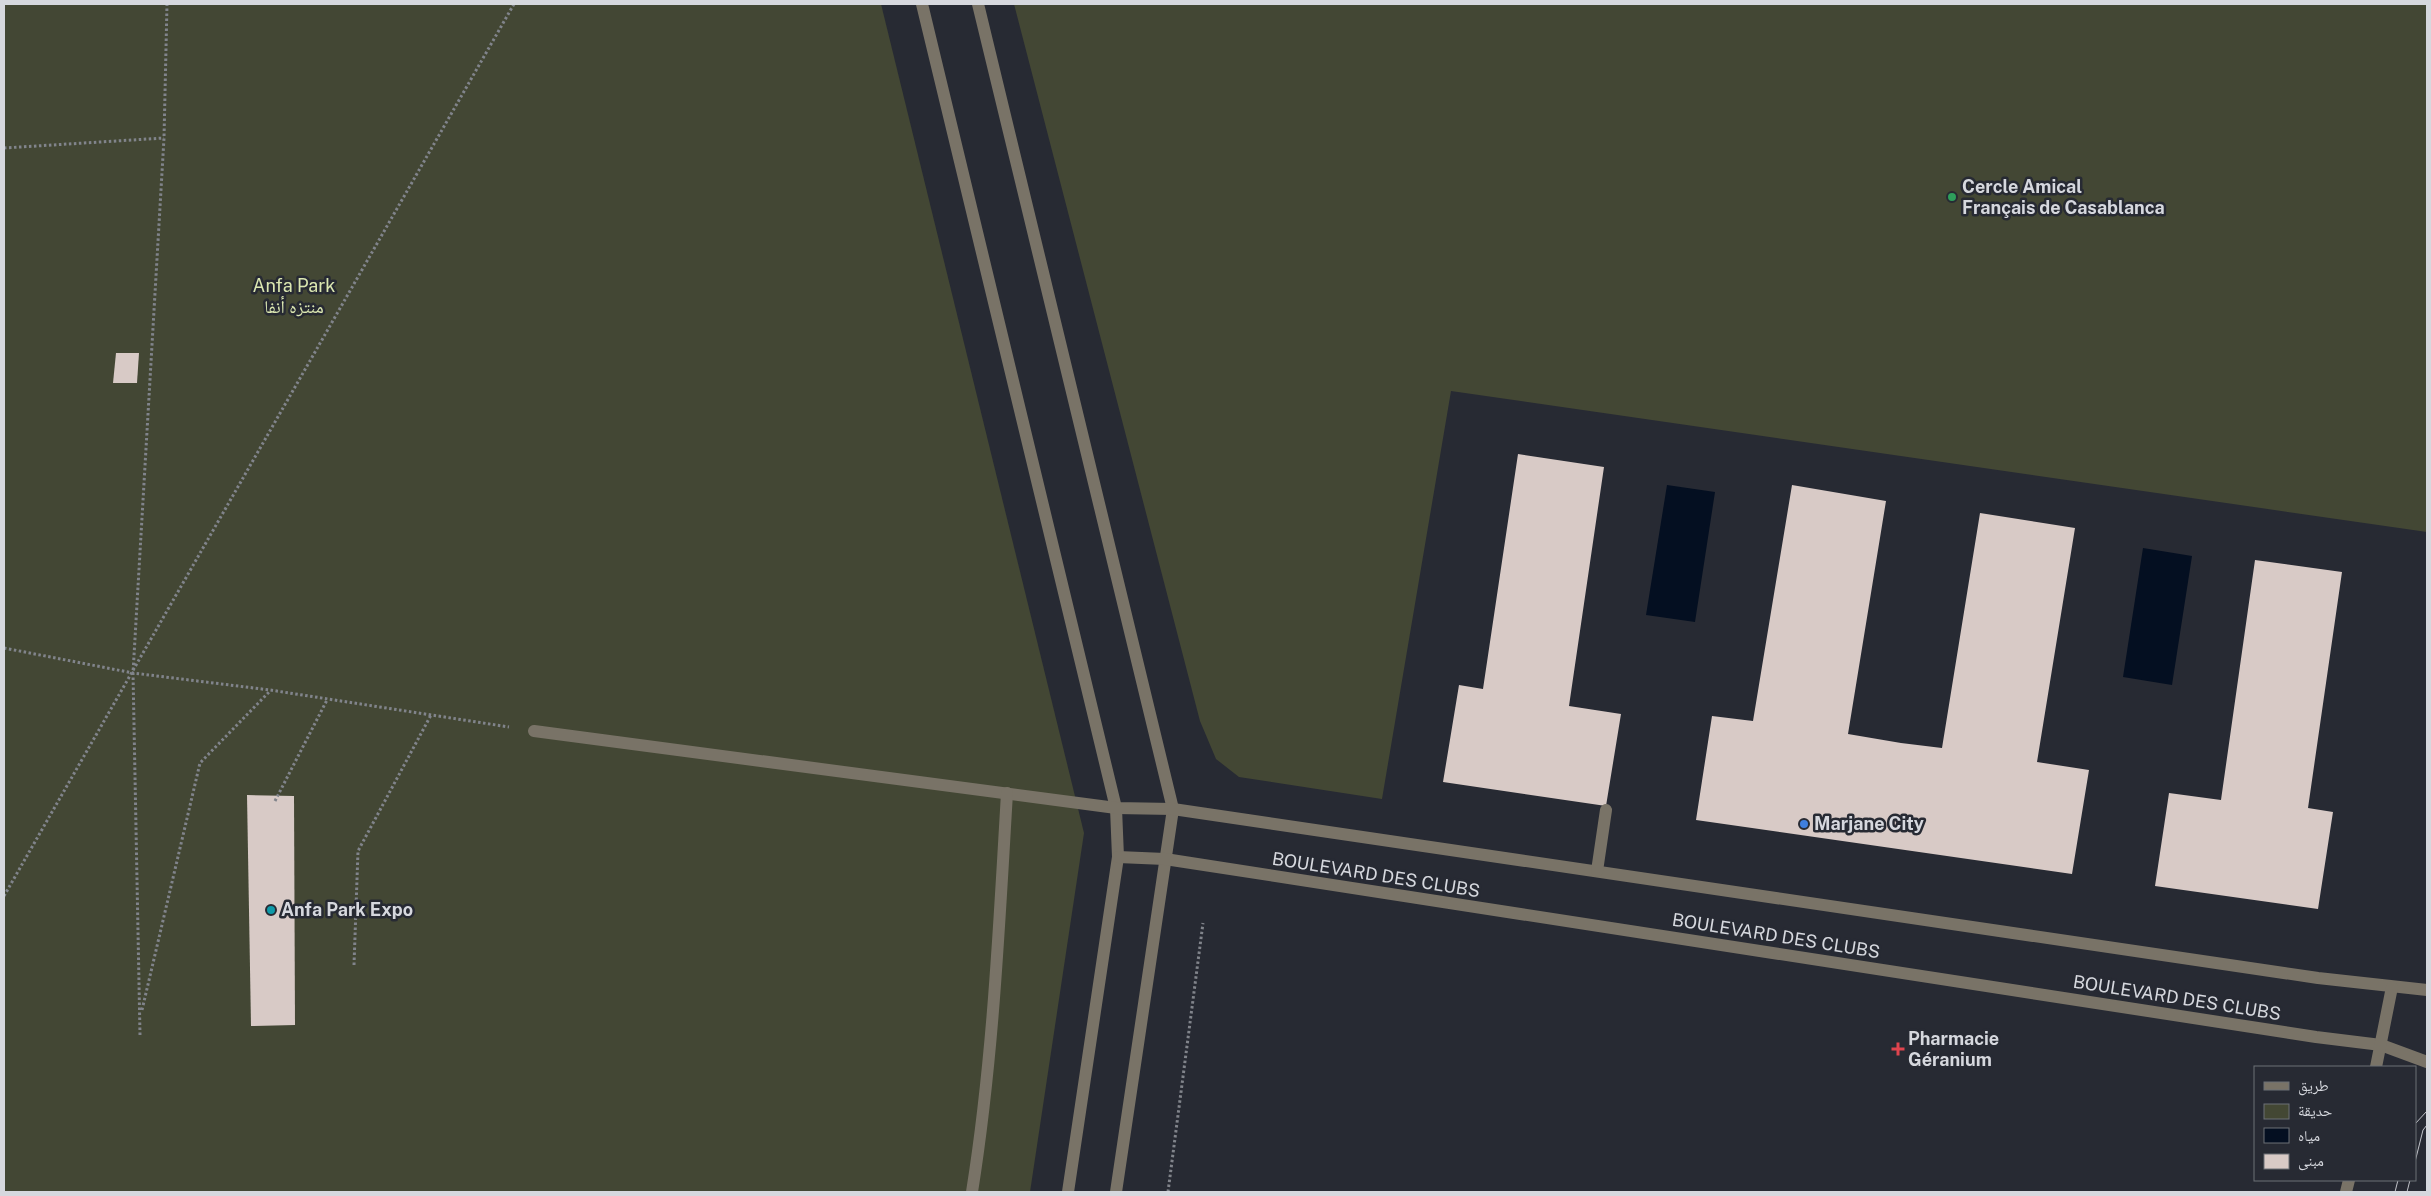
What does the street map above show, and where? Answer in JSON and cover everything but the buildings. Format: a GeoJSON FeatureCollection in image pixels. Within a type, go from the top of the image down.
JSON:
{"type":"FeatureCollection","features":[{"type":"Feature","properties":{"kind":"street"},"geometry":{"type":"LineString","coordinates":[[922,4],[1116,808],[1118,857],[1068,1192]]}},
{"type":"Feature","properties":{"kind":"street"},"geometry":{"type":"LineString","coordinates":[[978,4],[1173,809],[1116,1192]]}},
{"type":"Feature","properties":{"kind":"street","name":"BOULEVARD DES CLUBS"},"geometry":{"type":"LineString","coordinates":[[534,731],[1116,808],[1173,809],[1597,870],[2298,975],[2427,990]]}},
{"type":"Feature","properties":{"kind":"street"},"geometry":{"type":"LineString","coordinates":[[972,1192],[982,1131],[997,959],[1007,793]]}},
{"type":"Feature","properties":{"kind":"street"},"geometry":{"type":"LineString","coordinates":[[1597,870],[1606,810]]}},
{"type":"Feature","properties":{"kind":"street","name":"BOULEVARD DES CLUBS"},"geometry":{"type":"LineString","coordinates":[[1118,857],[1165,860],[2306,1036],[2381,1045],[2427,1062]]}},
{"type":"Feature","properties":{"kind":"street"},"geometry":{"type":"LineString","coordinates":[[2376,1066],[2392,987]]}},
{"type":"Feature","properties":{"kind":"path"},"geometry":{"type":"LineString","coordinates":[[140,1035],[133,673],[164,138],[166,4]]}},
{"type":"Feature","properties":{"kind":"path"},"geometry":{"type":"LineString","coordinates":[[4,896],[514,4]]}},
{"type":"Feature","properties":{"kind":"path"},"geometry":{"type":"LineString","coordinates":[[4,148],[164,138]]}},
{"type":"Feature","properties":{"kind":"path"},"geometry":{"type":"LineString","coordinates":[[4,648],[133,673],[270,690],[534,731]]}},
{"type":"Feature","properties":{"kind":"path"},"geometry":{"type":"LineString","coordinates":[[140,1015],[200,763],[270,690]]}},
{"type":"Feature","properties":{"kind":"path"},"geometry":{"type":"LineString","coordinates":[[275,801],[327,700]]}},
{"type":"Feature","properties":{"kind":"path"},"geometry":{"type":"LineString","coordinates":[[354,964],[358,851],[430,715]]}},
{"type":"Feature","properties":{"kind":"path"},"geometry":{"type":"LineString","coordinates":[[1168,1192],[1202,922]]}},
{"type":"Feature","properties":{"kind":"green space","name":"Anfa Park منتزه أنفا"},"geometry":{"type":"Polygon","coordinates":[[[4,4],[881,4],[1084,833],[1030,1192],[4,1192],[4,4]]]}},
{"type":"Feature","properties":{"kind":"green space","name":"Cercle Amical Français de Casablanca"},"geometry":{"type":"Polygon","coordinates":[[[1014,4],[2427,4],[2427,532],[1451,391],[1382,799],[1239,777],[1216,759],[1200,721],[1014,4]]]}},
{"type":"Feature","properties":{"kind":"water"},"geometry":{"type":"Polygon","coordinates":[[[1667,485],[1715,492],[1695,622],[1646,615],[1667,485]]]}},
{"type":"Feature","properties":{"kind":"water"},"geometry":{"type":"Polygon","coordinates":[[[2143,548],[2192,556],[2172,685],[2123,677],[2143,548]]]}},
{"type":"Feature","properties":{"kind":"tram line"},"geometry":{"type":"LineString","coordinates":[[2416,1123],[2427,1111]]}},
{"type":"Feature","properties":{"kind":"tram line"},"geometry":{"type":"LineString","coordinates":[[2416,1158],[2423,1130],[2427,1125]]}},
{"type":"Feature","properties":{"kind":"tram line"},"geometry":{"type":"LineString","coordinates":[[2395,1192],[2398,1181]]}},
{"type":"Feature","properties":{"kind":"tram line"},"geometry":{"type":"LineString","coordinates":[[2407,1192],[2410,1181]]}},
{"type":"Feature","properties":{"kind":"place","name":"Cercle Amical Français de Casablanca"},"geometry":{"type":"Point","coordinates":[1952,197]}},
{"type":"Feature","properties":{"kind":"place","name":"Marjane City"},"geometry":{"type":"Point","coordinates":[1804,824]}},
{"type":"Feature","properties":{"kind":"place","name":"Anfa Park Expo"},"geometry":{"type":"Point","coordinates":[271,910]}},
{"type":"Feature","properties":{"kind":"place","name":"Pharmacie Géranium"},"geometry":{"type":"Point","coordinates":[1898,1049]}}]}
